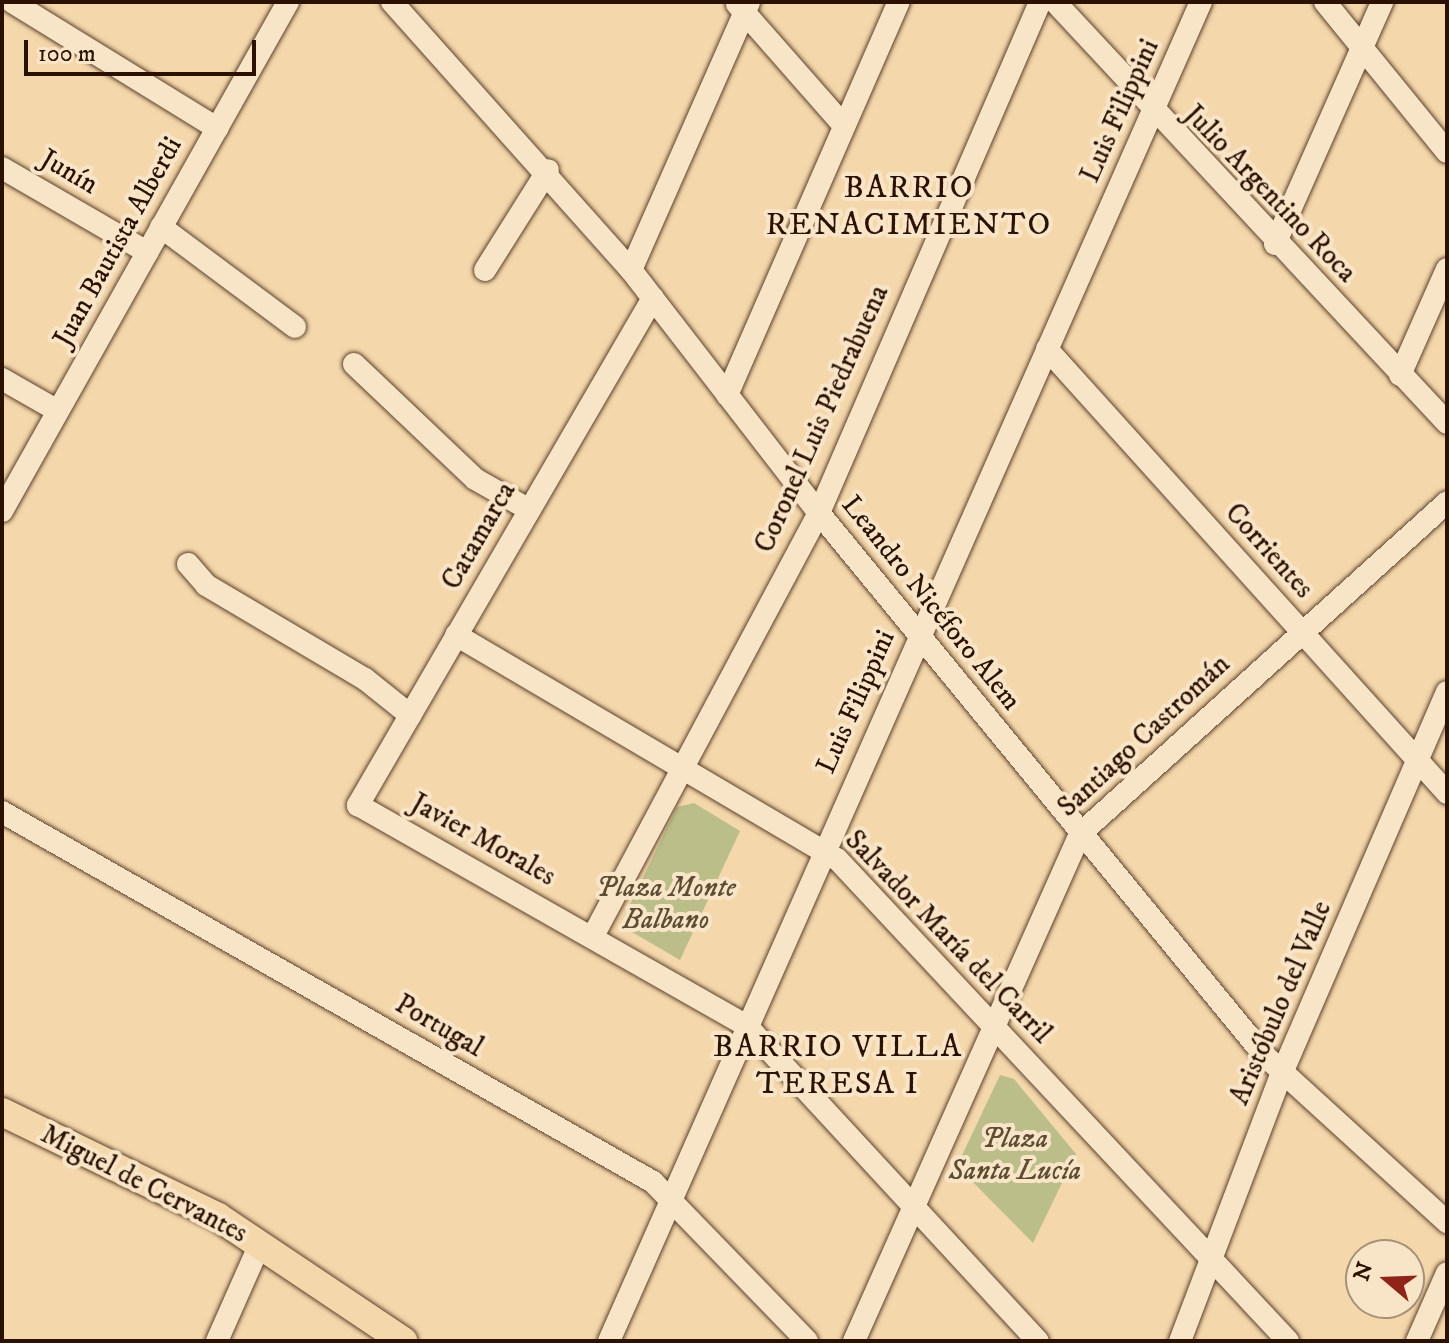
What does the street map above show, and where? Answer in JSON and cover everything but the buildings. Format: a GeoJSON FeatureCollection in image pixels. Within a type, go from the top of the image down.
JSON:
{"type":"FeatureCollection","features":[{"type":"Feature","properties":{"kind":"main road","name":"Miguel de Cervantes"},"geometry":{"type":"LineString","coordinates":[[2,1112],[218,1217],[403,1341]]}},
{"type":"Feature","properties":{"kind":"street"},"geometry":{"type":"LineString","coordinates":[[12,2],[217,128]]}},
{"type":"Feature","properties":{"kind":"street","name":"Juan Bautista Alberdi"},"geometry":{"type":"LineString","coordinates":[[2,511],[288,2]]}},
{"type":"Feature","properties":{"kind":"street","name":"Leandro Nicéforo Alem"},"geometry":{"type":"LineString","coordinates":[[392,2],[548,170],[631,270],[819,513],[918,635],[1080,834],[1282,1073],[1447,1222]]}},
{"type":"Feature","properties":{"kind":"street"},"geometry":{"type":"LineString","coordinates":[[727,395],[899,2]]}},
{"type":"Feature","properties":{"kind":"street","name":"Coronel Luis Piedrabuena"},"geometry":{"type":"LineString","coordinates":[[593,936],[819,513],[1040,2]]}},
{"type":"Feature","properties":{"kind":"street","name":"Julio Argentino Roca"},"geometry":{"type":"LineString","coordinates":[[1055,2],[1152,113],[1447,423]]}},
{"type":"Feature","properties":{"kind":"street","name":"Luis Filippini"},"geometry":{"type":"LineString","coordinates":[[609,1341],[918,635],[1201,2]]}},
{"type":"Feature","properties":{"kind":"street"},"geometry":{"type":"LineString","coordinates":[[1325,2],[1447,152]]}},
{"type":"Feature","properties":{"kind":"street"},"geometry":{"type":"LineString","coordinates":[[1275,244],[1382,2]]}},
{"type":"Feature","properties":{"kind":"street"},"geometry":{"type":"LineString","coordinates":[[631,270],[743,5],[844,126]]}},
{"type":"Feature","properties":{"kind":"street","name":"Junín"},"geometry":{"type":"LineString","coordinates":[[2,168],[147,252]]}},
{"type":"Feature","properties":{"kind":"street"},"geometry":{"type":"LineString","coordinates":[[485,270],[548,170]]}},
{"type":"Feature","properties":{"kind":"street"},"geometry":{"type":"LineString","coordinates":[[161,227],[295,327]]}},
{"type":"Feature","properties":{"kind":"street"},"geometry":{"type":"LineString","coordinates":[[1400,375],[1447,269]]}},
{"type":"Feature","properties":{"kind":"street","name":"Catamarca"},"geometry":{"type":"LineString","coordinates":[[358,805],[653,298]]}},
{"type":"Feature","properties":{"kind":"street","name":"Corrientes"},"geometry":{"type":"LineString","coordinates":[[1047,349],[1447,793]]}},
{"type":"Feature","properties":{"kind":"street"},"geometry":{"type":"LineString","coordinates":[[354,364],[475,479],[528,509]]}},
{"type":"Feature","properties":{"kind":"street"},"geometry":{"type":"LineString","coordinates":[[2,379],[58,411]]}},
{"type":"Feature","properties":{"kind":"street","name":"Santiago Castromán"},"geometry":{"type":"LineString","coordinates":[[854,1341],[1080,834],[1300,631],[1447,502]]}},
{"type":"Feature","properties":{"kind":"street"},"geometry":{"type":"LineString","coordinates":[[188,564],[206,585],[365,679],[410,715]]}},
{"type":"Feature","properties":{"kind":"street","name":"Salvador María del Carril"},"geometry":{"type":"LineString","coordinates":[[456,635],[825,849],[1288,1341]]}},
{"type":"Feature","properties":{"kind":"street","name":"Aristóbulo del Valle"},"geometry":{"type":"LineString","coordinates":[[1180,1341],[1282,1073],[1447,692]]}},
{"type":"Feature","properties":{"kind":"street","name":"Javier Morales"},"geometry":{"type":"LineString","coordinates":[[358,805],[747,1026],[1038,1341]]}},
{"type":"Feature","properties":{"kind":"street","name":"Portugal"},"geometry":{"type":"LineString","coordinates":[[2,812],[673,1196],[807,1341]]}},
{"type":"Feature","properties":{"kind":"street"},"geometry":{"type":"LineString","coordinates":[[217,1341],[260,1244]]}},
{"type":"Feature","properties":{"kind":"street"},"geometry":{"type":"LineString","coordinates":[[1417,1341],[1447,1273]]}},
{"type":"Feature","properties":{"kind":"green space","name":"Plaza Monte Balbano"},"geometry":{"type":"Polygon","coordinates":[[[694,803],[740,831],[680,960],[620,925],[677,807],[694,803]]]}},
{"type":"Feature","properties":{"kind":"green space","name":"Plaza Santa Lucía"},"geometry":{"type":"Polygon","coordinates":[[[1000,1075],[1014,1079],[1076,1154],[1033,1243],[957,1166],[1000,1075]]]}},
{"type":"Feature","properties":{"kind":"district","name":"BARRIO RENACIMIENTO"},"geometry":{"type":"Point","coordinates":[909,208]}},
{"type":"Feature","properties":{"kind":"district","name":"BARRIO VILLA TERESA I"},"geometry":{"type":"Point","coordinates":[838,1066]}}]}
